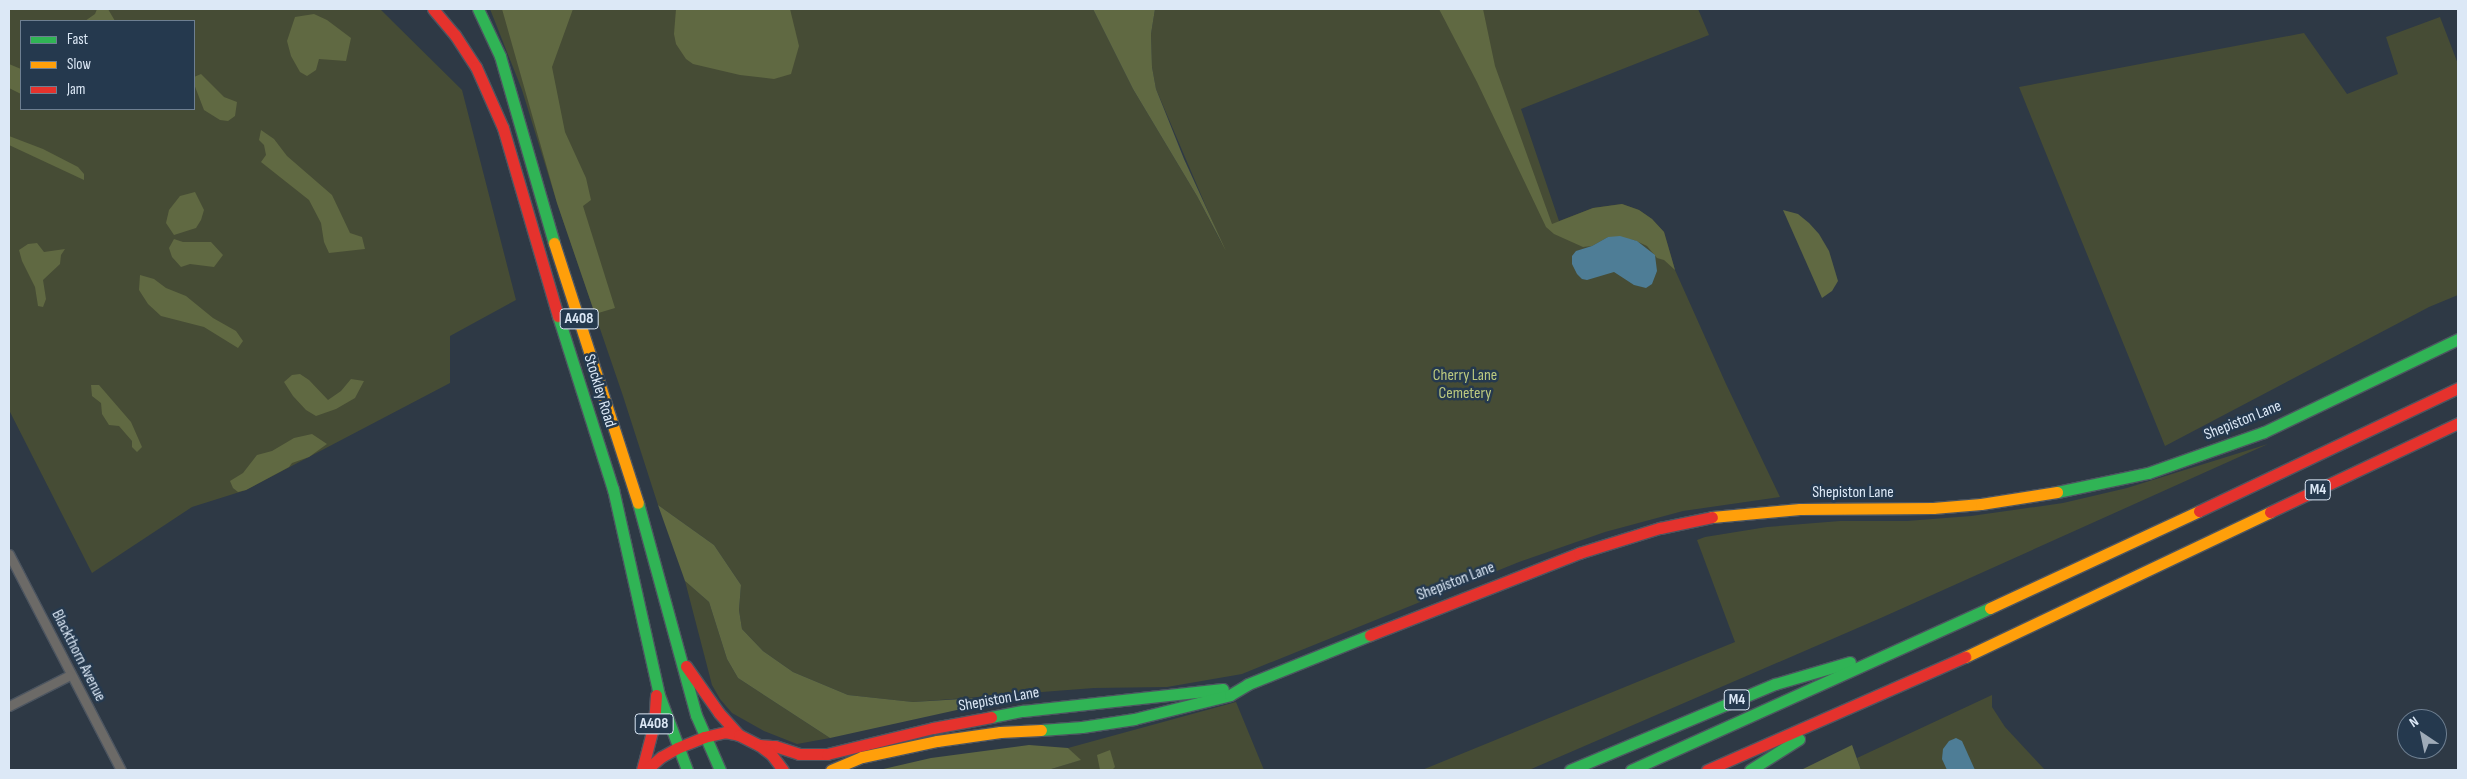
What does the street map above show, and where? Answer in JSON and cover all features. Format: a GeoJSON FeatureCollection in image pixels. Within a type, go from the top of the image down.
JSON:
{"type":"FeatureCollection","features":[{"type":"Feature","properties":{"kind":"main road","name":"Stockley Road"},"geometry":{"type":"LineString","coordinates":[[434,9],[455,35],[476,67],[503,128],[613,489],[654,676],[677,748],[687,770]]}},
{"type":"Feature","properties":{"kind":"main road","name":"Stockley Road"},"geometry":{"type":"LineString","coordinates":[[478,9],[500,56],[549,227],[632,482],[696,715],[720,770]]}},
{"type":"Feature","properties":{"kind":"main road","name":"Shepiston Lane"},"geometry":{"type":"LineString","coordinates":[[831,770],[862,757],[937,741],[1000,732],[1082,727],[1134,719],[1230,694],[1248,684],[1578,553],[1660,528],[1703,518],[1800,509],[1933,508],[1981,504],[2089,487],[2148,473],[2264,432],[2458,339]]}},
{"type":"Feature","properties":{"kind":"main road","name":"M4"},"geometry":{"type":"LineString","coordinates":[[1631,770],[1910,644],[2458,388]]}},
{"type":"Feature","properties":{"kind":"main road","name":"M4"},"geometry":{"type":"LineString","coordinates":[[1707,770],[1954,662],[2458,423]]}},
{"type":"Feature","properties":{"kind":"main road","name":"M4"},"geometry":{"type":"LineString","coordinates":[[1570,770],[1775,684],[1910,644]]}},
{"type":"Feature","properties":{"kind":"main road","name":"A408"},"geometry":{"type":"LineString","coordinates":[[679,654],[719,713],[739,735]]}},
{"type":"Feature","properties":{"kind":"main road","name":"A408"},"geometry":{"type":"LineString","coordinates":[[642,770],[654,724],[656,694],[654,676]]}},
{"type":"Feature","properties":{"kind":"main road","name":"Shepiston Lane"},"geometry":{"type":"LineString","coordinates":[[759,745],[775,746],[800,754],[826,754],[933,728],[1023,710],[1202,692],[1248,684]]}},
{"type":"Feature","properties":{"kind":"main road","name":"M4"},"geometry":{"type":"LineString","coordinates":[[1750,770],[1845,710]]}},
{"type":"Feature","properties":{"kind":"main road","name":"A408"},"geometry":{"type":"LineString","coordinates":[[646,770],[661,757],[677,748],[704,737],[725,732],[739,735],[759,745],[771,754],[783,770]]}},
{"type":"Feature","properties":{"kind":"street","name":"Blackthorn Avenue"},"geometry":{"type":"LineString","coordinates":[[9,554],[70,675],[121,770]]}},
{"type":"Feature","properties":{"kind":"street"},"geometry":{"type":"LineString","coordinates":[[9,706],[70,675]]}},
{"type":"Feature","properties":{"kind":"green space"},"geometry":{"type":"Polygon","coordinates":[[[9,9],[380,9],[462,90],[516,300],[450,336],[450,383],[246,490],[192,507],[92,573],[9,410],[9,9]]]}},
{"type":"Feature","properties":{"kind":"green space"},"geometry":{"type":"Polygon","coordinates":[[[97,9],[108,9],[114,20],[86,20],[95,14],[97,9]]]}},
{"type":"Feature","properties":{"kind":"green space","name":"Cherry Lane Cemetery"},"geometry":{"type":"Polygon","coordinates":[[[490,9],[1093,9],[1133,89],[1197,196],[1222,244],[1156,89],[1152,67],[1151,34],[1155,9],[1698,9],[1709,35],[1521,109],[1559,221],[1593,208],[1622,204],[1639,210],[1652,219],[1664,232],[1675,270],[1726,384],[1780,497],[1683,511],[1605,532],[1519,562],[1242,674],[1167,687],[1094,688],[913,702],[848,695],[793,672],[763,651],[742,629],[739,610],[741,585],[714,545],[658,505],[557,203],[522,90],[490,9]]]}},
{"type":"Feature","properties":{"kind":"green space"},"geometry":{"type":"Polygon","coordinates":[[[502,9],[573,9],[552,67],[565,132],[586,178],[591,200],[583,206],[615,308],[595,314],[557,203],[502,9]]]}},
{"type":"Feature","properties":{"kind":"green space"},"geometry":{"type":"Polygon","coordinates":[[[676,9],[790,9],[799,46],[791,74],[774,79],[740,75],[693,64],[686,59],[676,44],[674,34],[676,9]]]}},
{"type":"Feature","properties":{"kind":"green space"},"geometry":{"type":"Polygon","coordinates":[[[1093,9],[1155,9],[1151,34],[1152,67],[1156,89],[1184,159],[1226,251],[1197,196],[1133,89],[1093,9]]]}},
{"type":"Feature","properties":{"kind":"green space"},"geometry":{"type":"Polygon","coordinates":[[[1439,9],[1483,9],[1495,66],[1552,224],[1593,208],[1622,204],[1639,210],[1652,219],[1664,232],[1675,270],[1664,260],[1657,258],[1647,246],[1634,240],[1608,237],[1592,246],[1583,247],[1554,234],[1546,227],[1477,82],[1439,9]]]}},
{"type":"Feature","properties":{"kind":"green space"},"geometry":{"type":"Polygon","coordinates":[[[314,14],[327,20],[351,38],[346,61],[319,59],[316,70],[307,76],[300,72],[291,56],[287,41],[295,17],[314,14]]]}},
{"type":"Feature","properties":{"kind":"green space"},"geometry":{"type":"Polygon","coordinates":[[[2440,17],[2458,64],[2458,295],[2429,307],[2165,446],[2019,87],[2304,33],[2347,94],[2398,74],[2386,37],[2440,17]]]}},
{"type":"Feature","properties":{"kind":"green space"},"geometry":{"type":"Polygon","coordinates":[[[9,64],[20,69],[20,94],[9,88],[9,64]]]}},
{"type":"Feature","properties":{"kind":"green space"},"geometry":{"type":"Polygon","coordinates":[[[201,74],[224,97],[237,102],[235,116],[228,121],[220,120],[204,110],[195,87],[195,77],[201,74]]]}},
{"type":"Feature","properties":{"kind":"green space"},"geometry":{"type":"Polygon","coordinates":[[[261,130],[274,139],[287,156],[332,195],[350,233],[362,237],[365,249],[329,253],[324,242],[321,223],[309,200],[261,162],[266,155],[264,145],[259,140],[261,130]]]}},
{"type":"Feature","properties":{"kind":"green space"},"geometry":{"type":"Polygon","coordinates":[[[9,136],[43,149],[78,167],[84,174],[84,180],[9,145],[9,136]]]}},
{"type":"Feature","properties":{"kind":"green space"},"geometry":{"type":"Polygon","coordinates":[[[195,192],[204,210],[201,220],[196,228],[174,235],[166,223],[169,210],[180,196],[195,192]]]}},
{"type":"Feature","properties":{"kind":"green space"},"geometry":{"type":"Polygon","coordinates":[[[1783,210],[1798,214],[1809,223],[1819,234],[1829,251],[1838,281],[1832,291],[1822,298],[1783,210]]]}},
{"type":"Feature","properties":{"kind":"green space"},"geometry":{"type":"Polygon","coordinates":[[[174,239],[183,242],[211,242],[223,255],[214,267],[190,264],[181,267],[172,257],[169,248],[174,239]]]}},
{"type":"Feature","properties":{"kind":"green space"},"geometry":{"type":"Polygon","coordinates":[[[37,243],[44,252],[65,249],[61,255],[60,264],[43,280],[46,299],[43,307],[38,306],[35,287],[22,261],[19,250],[28,244],[37,243]]]}},
{"type":"Feature","properties":{"kind":"green space"},"geometry":{"type":"Polygon","coordinates":[[[140,275],[154,279],[166,288],[186,296],[213,318],[236,331],[243,341],[238,348],[204,327],[161,316],[148,304],[139,290],[140,275]]]}},
{"type":"Feature","properties":{"kind":"green space"},"geometry":{"type":"Polygon","coordinates":[[[300,374],[309,380],[328,400],[341,391],[351,379],[364,381],[355,398],[336,409],[316,416],[306,410],[293,396],[284,382],[292,375],[300,374]]]}},
{"type":"Feature","properties":{"kind":"green space"},"geometry":{"type":"Polygon","coordinates":[[[91,385],[99,385],[131,422],[142,447],[137,452],[132,447],[132,441],[119,426],[109,425],[102,414],[101,403],[92,396],[91,385]]]}},
{"type":"Feature","properties":{"kind":"green space"},"geometry":{"type":"Polygon","coordinates":[[[312,434],[327,444],[309,457],[292,463],[289,467],[246,490],[238,492],[233,488],[230,481],[243,473],[257,455],[272,451],[294,438],[312,434]]]}},
{"type":"Feature","properties":{"kind":"green space"},"geometry":{"type":"Polygon","coordinates":[[[2268,444],[1883,617],[1529,770],[1422,770],[1735,642],[1697,540],[1767,527],[1840,521],[1907,521],[1971,516],[2063,503],[2127,488],[2268,444]]]}},
{"type":"Feature","properties":{"kind":"green space"},"geometry":{"type":"Polygon","coordinates":[[[658,505],[714,545],[741,585],[739,610],[742,629],[763,651],[793,672],[848,695],[913,702],[1025,695],[830,738],[738,678],[727,659],[709,602],[685,581],[658,505]]]}},
{"type":"Feature","properties":{"kind":"green space"},"geometry":{"type":"Polygon","coordinates":[[[685,581],[709,602],[727,659],[738,678],[830,738],[797,744],[764,731],[732,713],[720,699],[712,685],[685,581]]]}},
{"type":"Feature","properties":{"kind":"green space"},"geometry":{"type":"Polygon","coordinates":[[[1992,695],[1992,707],[2005,727],[2045,770],[1861,770],[1857,758],[1992,695]]]}},
{"type":"Feature","properties":{"kind":"green space"},"geometry":{"type":"Polygon","coordinates":[[[1236,702],[1264,770],[1048,770],[1080,760],[1068,748],[1236,702]]]}},
{"type":"Feature","properties":{"kind":"green space"},"geometry":{"type":"Polygon","coordinates":[[[1029,745],[1068,748],[1081,760],[1048,770],[879,770],[931,758],[1029,745]]]}},
{"type":"Feature","properties":{"kind":"green space"},"geometry":{"type":"Polygon","coordinates":[[[1852,745],[1861,770],[1801,770],[1852,745]]]}},
{"type":"Feature","properties":{"kind":"green space"},"geometry":{"type":"Polygon","coordinates":[[[1110,750],[1115,767],[1112,770],[1100,770],[1097,755],[1110,750]]]}},
{"type":"Feature","properties":{"kind":"water"},"geometry":{"type":"Polygon","coordinates":[[[1620,236],[1637,241],[1655,255],[1657,271],[1652,284],[1646,288],[1634,285],[1614,272],[1587,280],[1582,279],[1572,264],[1572,256],[1576,251],[1592,246],[1608,237],[1620,236]]]}},
{"type":"Feature","properties":{"kind":"water"},"geometry":{"type":"Polygon","coordinates":[[[1956,738],[1962,741],[1975,770],[1947,770],[1942,759],[1943,749],[1949,741],[1956,738]]]}},
{"type":"Feature","properties":{"kind":"traffic: fast"},"geometry":{"type":"LineString","coordinates":[[478,9],[500,56],[554,243]]}},
{"type":"Feature","properties":{"kind":"traffic: fast"},"geometry":{"type":"LineString","coordinates":[[558,316],[613,489],[659,695],[687,770]]}},
{"type":"Feature","properties":{"kind":"traffic: fast"},"geometry":{"type":"LineString","coordinates":[[2057,492],[2148,473],[2264,432],[2458,339]]}},
{"type":"Feature","properties":{"kind":"traffic: fast"},"geometry":{"type":"LineString","coordinates":[[638,503],[696,715],[720,770]]}},
{"type":"Feature","properties":{"kind":"traffic: fast"},"geometry":{"type":"LineString","coordinates":[[1631,770],[1990,608]]}},
{"type":"Feature","properties":{"kind":"traffic: fast"},"geometry":{"type":"LineString","coordinates":[[1041,730],[1082,727],[1134,719],[1230,695],[1248,684],[1370,635]]}},
{"type":"Feature","properties":{"kind":"traffic: fast"},"geometry":{"type":"LineString","coordinates":[[1570,770],[1775,684],[1850,662]]}},
{"type":"Feature","properties":{"kind":"traffic: fast"},"geometry":{"type":"LineString","coordinates":[[991,717],[1023,711],[1223,689]]}},
{"type":"Feature","properties":{"kind":"traffic: fast"},"geometry":{"type":"LineString","coordinates":[[1750,770],[1799,739]]}},
{"type":"Feature","properties":{"kind":"traffic: slow"},"geometry":{"type":"LineString","coordinates":[[554,243],[638,503]]}},
{"type":"Feature","properties":{"kind":"traffic: slow"},"geometry":{"type":"LineString","coordinates":[[1712,517],[1800,509],[1933,508],[1981,504],[2057,492]]}},
{"type":"Feature","properties":{"kind":"traffic: slow"},"geometry":{"type":"LineString","coordinates":[[1990,608],[2199,511]]}},
{"type":"Feature","properties":{"kind":"traffic: slow"},"geometry":{"type":"LineString","coordinates":[[1965,657],[2270,512]]}},
{"type":"Feature","properties":{"kind":"traffic: slow"},"geometry":{"type":"LineString","coordinates":[[831,770],[862,757],[937,741],[1000,732],[1041,730]]}},
{"type":"Feature","properties":{"kind":"traffic: jam"},"geometry":{"type":"LineString","coordinates":[[433,9],[455,35],[476,67],[503,128],[558,316]]}},
{"type":"Feature","properties":{"kind":"traffic: jam"},"geometry":{"type":"LineString","coordinates":[[2199,511],[2458,388]]}},
{"type":"Feature","properties":{"kind":"traffic: jam"},"geometry":{"type":"LineString","coordinates":[[2270,512],[2458,423]]}},
{"type":"Feature","properties":{"kind":"traffic: jam"},"geometry":{"type":"LineString","coordinates":[[1370,635],[1579,553],[1660,528],[1712,517]]}},
{"type":"Feature","properties":{"kind":"traffic: jam"},"geometry":{"type":"LineString","coordinates":[[1707,770],[1965,657]]}},
{"type":"Feature","properties":{"kind":"traffic: jam"},"geometry":{"type":"LineString","coordinates":[[686,666],[719,713],[739,735]]}},
{"type":"Feature","properties":{"kind":"traffic: jam"},"geometry":{"type":"LineString","coordinates":[[642,770],[654,724],[656,695]]}},
{"type":"Feature","properties":{"kind":"traffic: jam"},"geometry":{"type":"LineString","coordinates":[[759,745],[775,746],[799,754],[827,754],[933,728],[991,717]]}},
{"type":"Feature","properties":{"kind":"traffic: jam"},"geometry":{"type":"LineString","coordinates":[[646,770],[661,757],[677,748],[704,737],[725,732],[739,735],[759,745],[771,754],[783,770]]}}]}
